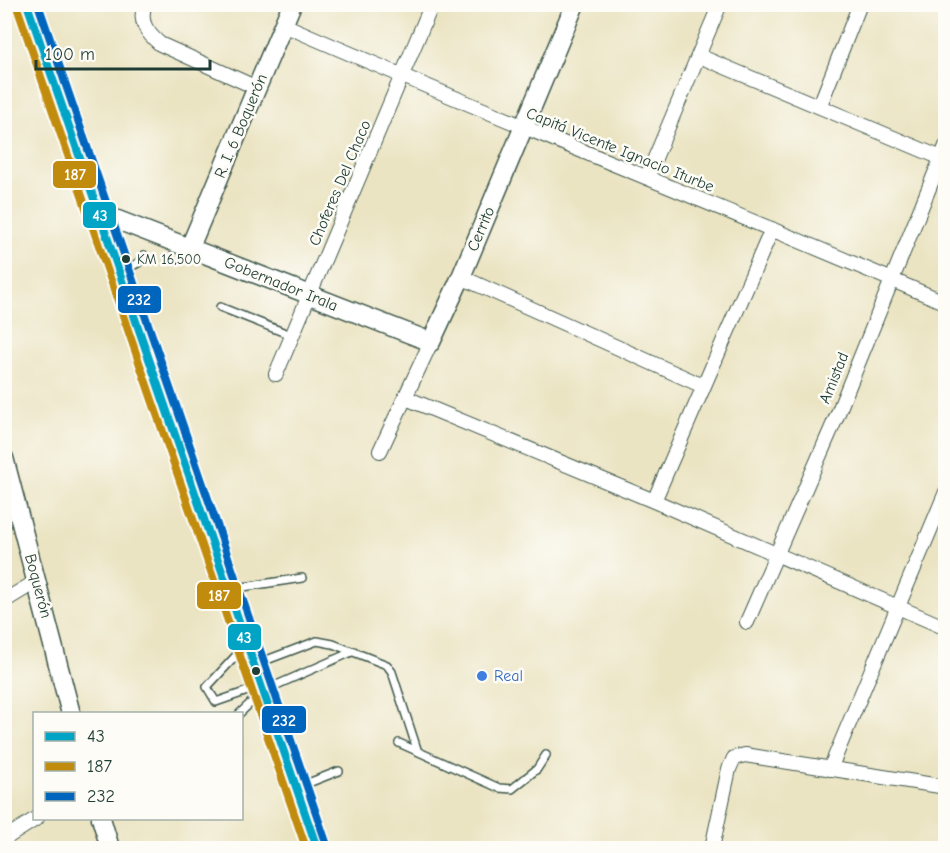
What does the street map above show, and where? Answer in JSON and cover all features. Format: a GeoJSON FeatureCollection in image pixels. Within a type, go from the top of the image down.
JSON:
{"type":"FeatureCollection","features":[{"type":"Feature","properties":{"kind":"main road"},"geometry":{"type":"LineString","coordinates":[[27,4],[317,849]]}},
{"type":"Feature","properties":{"kind":"street"},"geometry":{"type":"LineString","coordinates":[[145,4],[142,13],[143,23],[149,35],[160,44],[257,88]]}},
{"type":"Feature","properties":{"kind":"street","name":"R. I. 6 Boquerón"},"geometry":{"type":"LineString","coordinates":[[190,247],[292,4]]}},
{"type":"Feature","properties":{"kind":"street","name":"Choferes Del Chaco"},"geometry":{"type":"LineString","coordinates":[[276,374],[432,4]]}},
{"type":"Feature","properties":{"kind":"street","name":"Cerrito"},"geometry":{"type":"LineString","coordinates":[[380,451],[461,277],[575,4]]}},
{"type":"Feature","properties":{"kind":"street"},"geometry":{"type":"LineString","coordinates":[[647,177],[720,4]]}},
{"type":"Feature","properties":{"kind":"street"},"geometry":{"type":"LineString","coordinates":[[820,105],[860,4]]}},
{"type":"Feature","properties":{"kind":"street","name":"Capitá Vicente Ignacio Iturbe"},"geometry":{"type":"LineString","coordinates":[[284,25],[524,129],[647,177],[945,303]]}},
{"type":"Feature","properties":{"kind":"street"},"geometry":{"type":"LineString","coordinates":[[699,56],[944,154]]}},
{"type":"Feature","properties":{"kind":"street","name":"Amistad"},"geometry":{"type":"LineString","coordinates":[[747,622],[778,554],[944,154]]}},
{"type":"Feature","properties":{"kind":"street","name":"Gobernador Irala"},"geometry":{"type":"LineString","coordinates":[[97,212],[148,235],[190,247],[310,297],[431,342]]}},
{"type":"Feature","properties":{"kind":"street"},"geometry":{"type":"LineString","coordinates":[[654,501],[772,229]]}},
{"type":"Feature","properties":{"kind":"street"},"geometry":{"type":"LineString","coordinates":[[461,277],[703,386]]}},
{"type":"Feature","properties":{"kind":"street"},"geometry":{"type":"LineString","coordinates":[[406,398],[654,501],[945,628]]}},
{"type":"Feature","properties":{"kind":"street","name":"Boquerón"},"geometry":{"type":"LineString","coordinates":[[4,458],[71,712]]}},
{"type":"Feature","properties":{"kind":"street"},"geometry":{"type":"LineString","coordinates":[[830,769],[945,492]]}},
{"type":"Feature","properties":{"kind":"street"},"geometry":{"type":"LineString","coordinates":[[4,601],[37,581]]}},
{"type":"Feature","properties":{"kind":"street"},"geometry":{"type":"LineString","coordinates":[[712,849],[729,770],[734,758],[745,755],[945,787]]}},
{"type":"Feature","properties":{"kind":"street"},"geometry":{"type":"LineString","coordinates":[[4,838],[35,820]]}},
{"type":"Feature","properties":{"kind":"street"},"geometry":{"type":"LineString","coordinates":[[101,820],[110,849]]}},
{"type":"Feature","properties":{"kind":"lane"},"geometry":{"type":"LineString","coordinates":[[118,273],[138,263],[144,255]]}},
{"type":"Feature","properties":{"kind":"lane"},"geometry":{"type":"LineString","coordinates":[[220,307],[293,336]]}},
{"type":"Feature","properties":{"kind":"lane"},"geometry":{"type":"LineString","coordinates":[[228,590],[302,578]]}},
{"type":"Feature","properties":{"kind":"lane"},"geometry":{"type":"LineString","coordinates":[[354,651],[256,672],[206,688],[216,702],[256,672],[317,641],[354,651],[387,665],[392,672],[417,749]]}},
{"type":"Feature","properties":{"kind":"lane"},"geometry":{"type":"LineString","coordinates":[[240,712],[256,672]]}},
{"type":"Feature","properties":{"kind":"lane"},"geometry":{"type":"LineString","coordinates":[[399,743],[417,749],[499,788],[512,789],[524,780],[546,755]]}},
{"type":"Feature","properties":{"kind":"lane"},"geometry":{"type":"LineString","coordinates":[[296,788],[339,771]]}},
{"type":"Feature","properties":{"kind":"transit line","name":"43"},"geometry":{"type":"LineString","coordinates":[[27,4],[317,848]]}},
{"type":"Feature","properties":{"kind":"transit line","name":"232"},"geometry":{"type":"LineString","coordinates":[[38,4],[327,845]]}},
{"type":"Feature","properties":{"kind":"transit line","name":"187"},"geometry":{"type":"LineString","coordinates":[[17,7],[306,848]]}},
{"type":"Feature","properties":{"kind":"place","name":"KM 16,500"},"geometry":{"type":"Point","coordinates":[126,259]}},
{"type":"Feature","properties":{"kind":"place","name":"Real"},"geometry":{"type":"Point","coordinates":[482,676]}}]}
